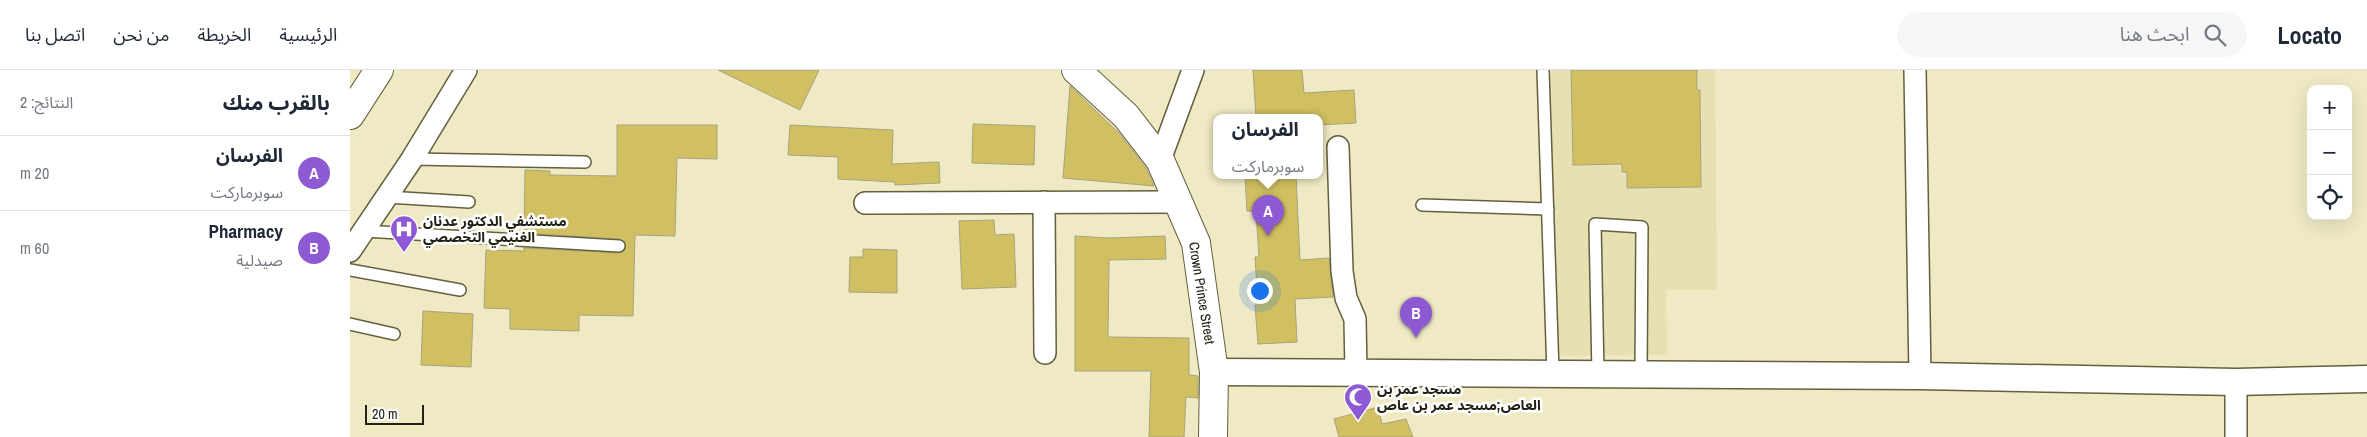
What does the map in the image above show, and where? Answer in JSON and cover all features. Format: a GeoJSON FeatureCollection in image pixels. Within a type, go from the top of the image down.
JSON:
{"type":"FeatureCollection","features":[{"type":"Feature","properties":{"kind":"main road"},"geometry":{"type":"LineString","coordinates":[[350,115],[379,70]]}},
{"type":"Feature","properties":{"kind":"main road","name":"Crown Prince Street"},"geometry":{"type":"LineString","coordinates":[[1076,70],[1126,116],[1160,160],[1196,243],[1214,372],[1213,437]]}},
{"type":"Feature","properties":{"kind":"street"},"geometry":{"type":"LineString","coordinates":[[350,251],[412,159],[466,70]]}},
{"type":"Feature","properties":{"kind":"street"},"geometry":{"type":"LineString","coordinates":[[1160,160],[1193,70]]}},
{"type":"Feature","properties":{"kind":"street"},"geometry":{"type":"LineString","coordinates":[[1915,70],[1920,376]]}},
{"type":"Feature","properties":{"kind":"street"},"geometry":{"type":"LineString","coordinates":[[1338,146],[1342,271],[1346,298],[1355,319],[1356,372]]}},
{"type":"Feature","properties":{"kind":"street"},"geometry":{"type":"LineString","coordinates":[[1044,202],[1045,353]]}},
{"type":"Feature","properties":{"kind":"street"},"geometry":{"type":"LineString","coordinates":[[865,203],[1178,202]]}},
{"type":"Feature","properties":{"kind":"street"},"geometry":{"type":"LineString","coordinates":[[1214,372],[1920,376],[2236,382],[2367,379]]}},
{"type":"Feature","properties":{"kind":"street"},"geometry":{"type":"LineString","coordinates":[[2236,382],[2236,437]]}},
{"type":"Feature","properties":{"kind":"lane"},"geometry":{"type":"LineString","coordinates":[[1543,70],[1553,373]]}},
{"type":"Feature","properties":{"kind":"lane"},"geometry":{"type":"LineString","coordinates":[[412,159],[586,162]]}},
{"type":"Feature","properties":{"kind":"lane"},"geometry":{"type":"LineString","coordinates":[[387,197],[469,202]]}},
{"type":"Feature","properties":{"kind":"lane"},"geometry":{"type":"LineString","coordinates":[[1422,205],[1548,209]]}},
{"type":"Feature","properties":{"kind":"lane"},"geometry":{"type":"LineString","coordinates":[[1598,374],[1595,224],[1642,227],[1641,374]]}},
{"type":"Feature","properties":{"kind":"lane"},"geometry":{"type":"LineString","coordinates":[[364,231],[619,246]]}},
{"type":"Feature","properties":{"kind":"lane"},"geometry":{"type":"LineString","coordinates":[[350,270],[460,290]]}},
{"type":"Feature","properties":{"kind":"lane"},"geometry":{"type":"LineString","coordinates":[[350,324],[394,334]]}},
{"type":"Feature","properties":{"kind":"shaded area"},"geometry":{"type":"Polygon","coordinates":[[[1551,70],[1715,70],[1717,290],[1666,290],[1667,355],[1555,356],[1551,70]]]}},
{"type":"Feature","properties":{"kind":"building"},"geometry":{"type":"Polygon","coordinates":[[[718,70],[819,70],[800,110],[718,70]]]}},
{"type":"Feature","properties":{"kind":"building"},"geometry":{"type":"Polygon","coordinates":[[[1253,70],[1302,70],[1304,93],[1354,90],[1356,123],[1323,125],[1323,114],[1256,114],[1253,70]]]}},
{"type":"Feature","properties":{"kind":"building"},"geometry":{"type":"Polygon","coordinates":[[[1571,70],[1697,70],[1697,90],[1700,90],[1701,187],[1627,188],[1627,172],[1622,172],[1622,164],[1573,165],[1571,70]]]}},
{"type":"Feature","properties":{"kind":"building"},"geometry":{"type":"Polygon","coordinates":[[[1070,86],[1119,133],[1146,168],[1154,186],[1063,178],[1070,86]]]}},
{"type":"Feature","properties":{"kind":"building"},"geometry":{"type":"Polygon","coordinates":[[[973,124],[1035,126],[1034,165],[972,163],[973,124]]]}},
{"type":"Feature","properties":{"kind":"building"},"geometry":{"type":"Polygon","coordinates":[[[617,125],[717,125],[717,159],[677,158],[675,236],[635,235],[633,316],[579,315],[579,331],[510,329],[510,309],[484,308],[486,250],[524,251],[524,248],[619,253],[625,250],[625,242],[619,239],[524,233],[525,170],[550,171],[550,175],[617,176],[617,125]]]}},
{"type":"Feature","properties":{"kind":"building"},"geometry":{"type":"Polygon","coordinates":[[[790,125],[893,130],[892,164],[939,162],[940,183],[895,185],[895,182],[838,179],[838,157],[788,155],[790,125]]]}},
{"type":"Feature","properties":{"kind":"building"},"geometry":{"type":"Polygon","coordinates":[[[1245,179],[1296,179],[1300,260],[1329,258],[1333,297],[1295,299],[1297,342],[1258,344],[1255,305],[1258,305],[1255,257],[1259,257],[1256,211],[1247,211],[1245,179]]]}},
{"type":"Feature","properties":{"kind":"building"},"geometry":{"type":"Polygon","coordinates":[[[994,220],[995,235],[1014,234],[1016,287],[962,289],[959,221],[994,220]]]}},
{"type":"Feature","properties":{"kind":"building"},"geometry":{"type":"Polygon","coordinates":[[[1075,236],[1109,238],[1165,236],[1166,259],[1109,260],[1108,337],[1189,338],[1189,375],[1198,376],[1198,398],[1186,397],[1184,437],[1149,437],[1151,371],[1075,371],[1075,236]]]}},
{"type":"Feature","properties":{"kind":"building"},"geometry":{"type":"Polygon","coordinates":[[[863,249],[897,250],[897,293],[849,292],[850,257],[863,257],[863,249]]]}},
{"type":"Feature","properties":{"kind":"building"},"geometry":{"type":"Polygon","coordinates":[[[423,311],[473,314],[471,367],[421,365],[423,311]]]}},
{"type":"Feature","properties":{"kind":"building","name":"مسجد عمر بن العاص;مسجد عمر بن عاص"},"geometry":{"type":"Polygon","coordinates":[[[1378,407],[1382,424],[1406,419],[1413,437],[1339,437],[1334,419],[1378,407]]]}},
{"type":"Feature","properties":{"kind":"place","name":"الفرسان"},"geometry":{"type":"Point","coordinates":[1268,236]}},
{"type":"Feature","properties":{"kind":"place","name":"مستشفي الدكتور عدنان الغنيمي التخصصي"},"geometry":{"type":"Point","coordinates":[404,253]}},
{"type":"Feature","properties":{"kind":"place","name":"Pharmacy"},"geometry":{"type":"Point","coordinates":[1416,338]}},
{"type":"Feature","properties":{"kind":"place","name":"مسجد عمر بن العاص;مسجد عمر بن عاص"},"geometry":{"type":"Point","coordinates":[1358,421]}}]}
